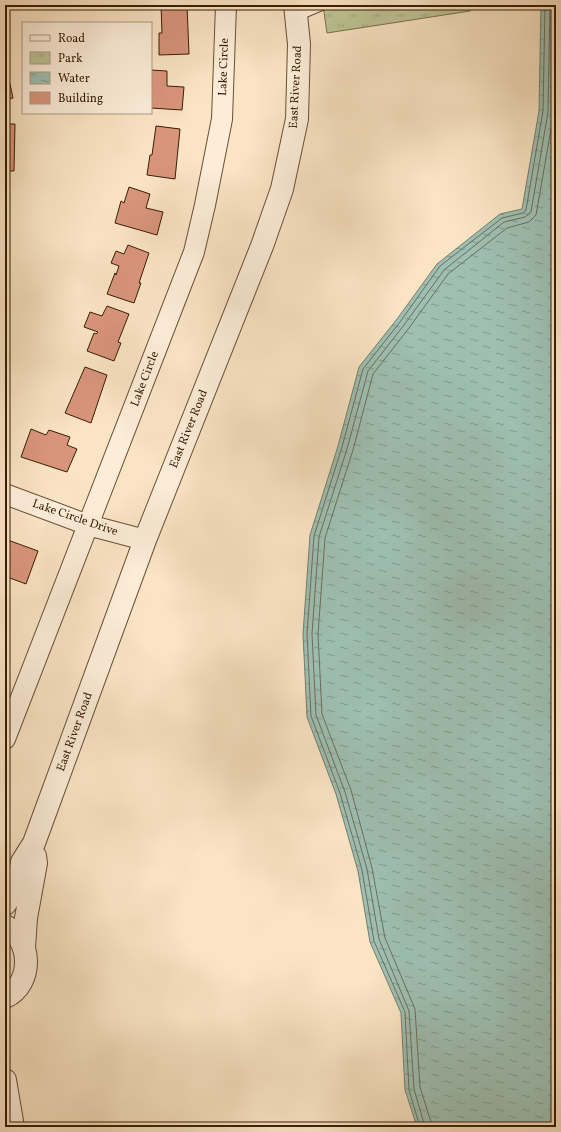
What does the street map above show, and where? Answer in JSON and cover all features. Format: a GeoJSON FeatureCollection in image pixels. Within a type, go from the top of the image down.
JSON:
{"type":"FeatureCollection","features":[{"type":"Feature","properties":{"kind":"street","name":"Lake Circle"},"geometry":{"type":"LineString","coordinates":[[5,739],[194,252],[222,119],[226,5]]}},
{"type":"Feature","properties":{"kind":"street","name":"East River Road"},"geometry":{"type":"LineString","coordinates":[[5,904],[13,893],[19,879],[22,862],[34,843],[145,540],[262,246],[282,188],[297,118],[299,44],[295,10]]}},
{"type":"Feature","properties":{"kind":"street","name":"Lake Circle Drive"},"geometry":{"type":"LineString","coordinates":[[5,494],[88,525],[145,540]]}},
{"type":"Feature","properties":{"kind":"street","name":"East River Road"},"geometry":{"type":"LineString","coordinates":[[6,999],[18,986],[25,974],[27,960],[24,948],[26,918],[36,863],[34,843]]}},
{"type":"Feature","properties":{"kind":"street"},"geometry":{"type":"LineString","coordinates":[[5,926],[18,936],[24,948]]}},
{"type":"Feature","properties":{"kind":"street"},"geometry":{"type":"LineString","coordinates":[[5,1080],[13,1127]]}},
{"type":"Feature","properties":{"kind":"lane"},"geometry":{"type":"LineString","coordinates":[[295,10],[322,5]]}},
{"type":"Feature","properties":{"kind":"green space"},"geometry":{"type":"Polygon","coordinates":[[[323,5],[471,5],[470,11],[327,33],[323,5]]]}},
{"type":"Feature","properties":{"kind":"water"},"geometry":{"type":"Polygon","coordinates":[[[541,5],[556,5],[556,1127],[417,1127],[405,1090],[401,1013],[370,942],[358,871],[336,794],[307,717],[303,634],[310,535],[338,446],[359,367],[397,319],[437,264],[500,214],[522,209],[539,111],[541,5]]]}},
{"type":"Feature","properties":{"kind":"building"},"geometry":{"type":"Polygon","coordinates":[[[161,5],[187,5],[189,54],[159,55],[159,33],[162,33],[161,5]]]}},
{"type":"Feature","properties":{"kind":"building"},"geometry":{"type":"Polygon","coordinates":[[[152,70],[167,71],[167,86],[184,87],[182,110],[152,108],[152,70]]]}},
{"type":"Feature","properties":{"kind":"building"},"geometry":{"type":"Polygon","coordinates":[[[8,75],[13,98],[5,100],[5,76],[8,75]]]}},
{"type":"Feature","properties":{"kind":"building"},"geometry":{"type":"Polygon","coordinates":[[[5,124],[15,124],[14,171],[5,171],[5,124]]]}},
{"type":"Feature","properties":{"kind":"building"},"geometry":{"type":"Polygon","coordinates":[[[156,126],[180,129],[175,179],[147,175],[150,155],[152,155],[156,126]]]}},
{"type":"Feature","properties":{"kind":"building"},"geometry":{"type":"Polygon","coordinates":[[[129,187],[150,194],[146,208],[163,212],[157,235],[115,223],[121,201],[124,203],[129,187]]]}},
{"type":"Feature","properties":{"kind":"building"},"geometry":{"type":"Polygon","coordinates":[[[5,195],[10,195],[5,214],[5,195]]]}},
{"type":"Feature","properties":{"kind":"building"},"geometry":{"type":"Polygon","coordinates":[[[128,245],[149,253],[134,303],[107,294],[119,266],[111,263],[116,251],[124,254],[128,245]]]}},
{"type":"Feature","properties":{"kind":"building"},"geometry":{"type":"Polygon","coordinates":[[[107,306],[129,314],[118,342],[121,343],[114,361],[87,351],[94,333],[96,334],[98,332],[84,327],[90,312],[102,316],[107,306]]]}},
{"type":"Feature","properties":{"kind":"building"},"geometry":{"type":"Polygon","coordinates":[[[85,367],[107,375],[91,423],[65,413],[85,367]]]}},
{"type":"Feature","properties":{"kind":"building"},"geometry":{"type":"Polygon","coordinates":[[[31,429],[46,435],[49,430],[70,437],[67,445],[77,449],[67,472],[21,457],[31,429]]]}},
{"type":"Feature","properties":{"kind":"building"},"geometry":{"type":"Polygon","coordinates":[[[5,539],[38,551],[26,584],[10,578],[9,581],[5,579],[5,539]]]}},
{"type":"Feature","properties":{"kind":"building"},"geometry":{"type":"Polygon","coordinates":[[[5,625],[9,626],[5,635],[5,625]]]}}]}
